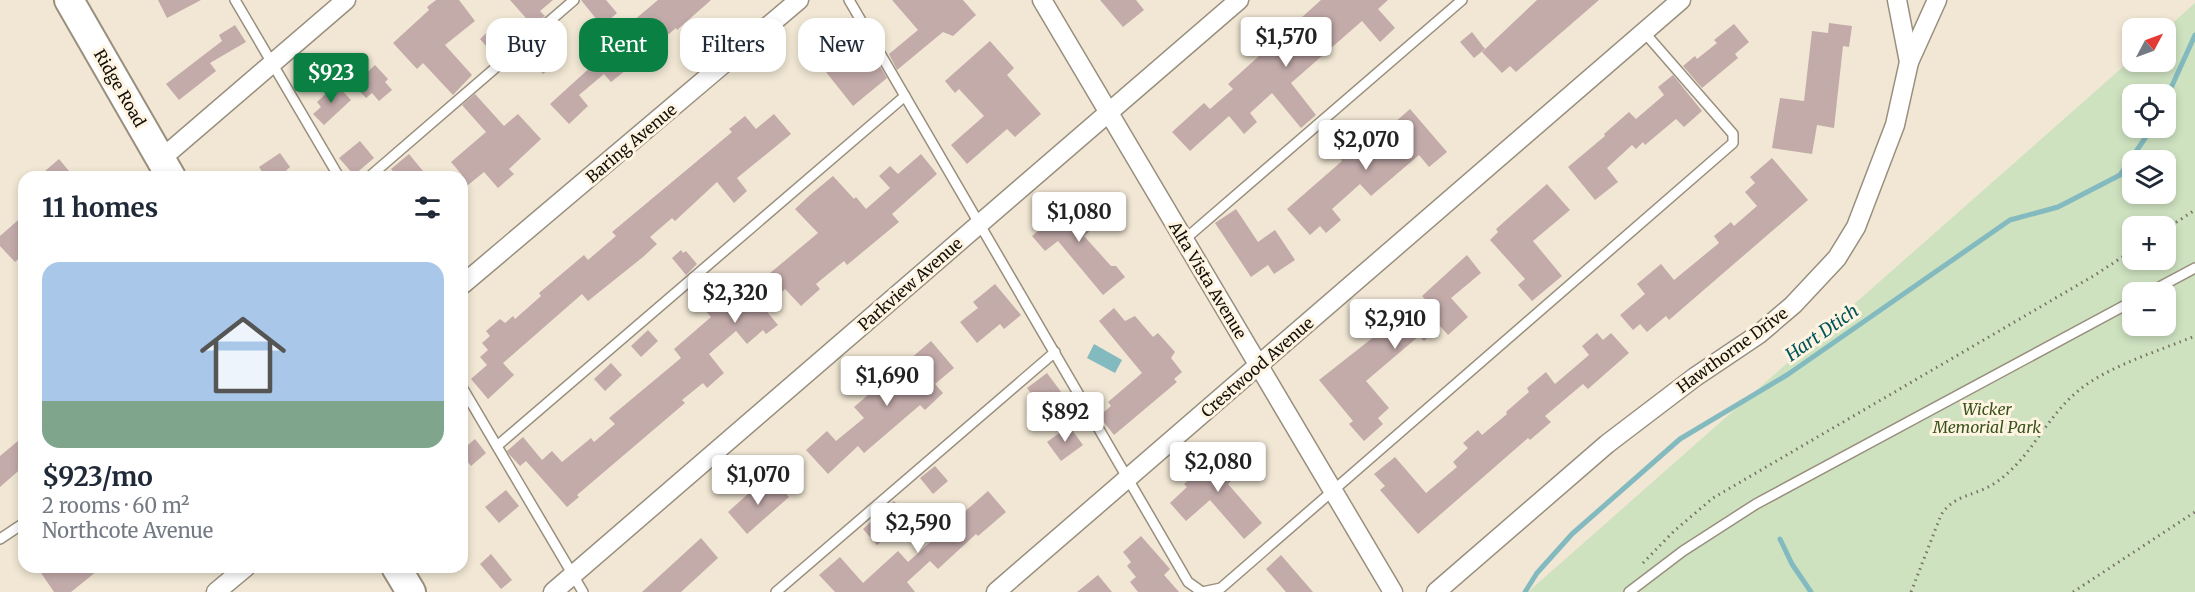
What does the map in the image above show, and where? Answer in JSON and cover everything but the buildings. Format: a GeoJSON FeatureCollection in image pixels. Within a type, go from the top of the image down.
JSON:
{"type":"FeatureCollection","features":[{"type":"Feature","properties":{"kind":"main road","name":"Ridge Road"},"geometry":{"type":"LineString","coordinates":[[69,0],[166,168]]}},
{"type":"Feature","properties":{"kind":"main road"},"geometry":{"type":"LineString","coordinates":[[400,573],[411,592]]}},
{"type":"Feature","properties":{"kind":"street"},"geometry":{"type":"LineString","coordinates":[[166,168],[271,65],[346,0]]}},
{"type":"Feature","properties":{"kind":"street","name":"Baring Avenue"},"geometry":{"type":"LineString","coordinates":[[468,280],[799,0]]}},
{"type":"Feature","properties":{"kind":"street","name":"Alta Vista Avenue"},"geometry":{"type":"LineString","coordinates":[[1042,0],[1393,592]]}},
{"type":"Feature","properties":{"kind":"street","name":"Parkview Avenue"},"geometry":{"type":"LineString","coordinates":[[553,592],[1239,0]]}},
{"type":"Feature","properties":{"kind":"street","name":"Crestwood Avenue"},"geometry":{"type":"LineString","coordinates":[[996,592],[1681,0]]}},
{"type":"Feature","properties":{"kind":"street"},"geometry":{"type":"LineString","coordinates":[[1897,0],[1909,62]]}},
{"type":"Feature","properties":{"kind":"street","name":"Hawthorne Drive"},"geometry":{"type":"LineString","coordinates":[[1436,592],[1607,444],[1695,377],[1759,334],[1816,282],[1837,258],[1856,227],[1895,125],[1909,62],[1937,0]]}},
{"type":"Feature","properties":{"kind":"street"},"geometry":{"type":"LineString","coordinates":[[216,592],[239,573]]}},
{"type":"Feature","properties":{"kind":"lane"},"geometry":{"type":"LineString","coordinates":[[235,0],[271,65],[335,171]]}},
{"type":"Feature","properties":{"kind":"lane"},"geometry":{"type":"LineString","coordinates":[[376,171],[574,0]]}},
{"type":"Feature","properties":{"kind":"lane"},"geometry":{"type":"LineString","coordinates":[[849,0],[1188,582],[1202,592],[1221,588],[1332,489],[1733,143],[1733,134],[1644,32]]}},
{"type":"Feature","properties":{"kind":"lane"},"geometry":{"type":"LineString","coordinates":[[1184,240],[1462,0]]}},
{"type":"Feature","properties":{"kind":"lane"},"geometry":{"type":"LineString","coordinates":[[497,446],[905,96]]}},
{"type":"Feature","properties":{"kind":"lane"},"geometry":{"type":"LineString","coordinates":[[2169,282],[2195,268]]}},
{"type":"Feature","properties":{"kind":"lane"},"geometry":{"type":"LineString","coordinates":[[1629,592],[1683,551],[1756,504],[2122,307]]}},
{"type":"Feature","properties":{"kind":"lane"},"geometry":{"type":"LineString","coordinates":[[776,592],[1055,352]]}},
{"type":"Feature","properties":{"kind":"lane"},"geometry":{"type":"LineString","coordinates":[[468,397],[583,592]]}},
{"type":"Feature","properties":{"kind":"lane"},"geometry":{"type":"LineString","coordinates":[[0,539],[18,528]]}},
{"type":"Feature","properties":{"kind":"path"},"geometry":{"type":"LineString","coordinates":[[2176,222],[2195,210]]}},
{"type":"Feature","properties":{"kind":"path"},"geometry":{"type":"LineString","coordinates":[[1637,573],[1642,563],[1674,531],[1713,498],[2122,257]]}},
{"type":"Feature","properties":{"kind":"path"},"geometry":{"type":"LineString","coordinates":[[1911,592],[1947,505],[1995,484],[2012,469],[2078,391],[2108,373],[2195,336]]}},
{"type":"Feature","properties":{"kind":"path"},"geometry":{"type":"LineString","coordinates":[[2073,592],[2195,512]]}},
{"type":"Feature","properties":{"kind":"green space","name":"Wicker Memorial Park"},"geometry":{"type":"Polygon","coordinates":[[[2195,3],[2195,592],[1528,592],[2122,68],[2122,72],[2176,72],[2176,20],[2195,3]]]}},
{"type":"Feature","properties":{"kind":"water"},"geometry":{"type":"Polygon","coordinates":[[[1094,344],[1122,360],[1115,373],[1087,358],[1094,344]]]}},
{"type":"Feature","properties":{"kind":"waterway","name":"Hart Dtich"},"geometry":{"type":"LineString","coordinates":[[2173,84],[2195,35]]}},
{"type":"Feature","properties":{"kind":"waterway","name":"Hart Dtich"},"geometry":{"type":"LineString","coordinates":[[1525,592],[1537,573],[1572,534],[1680,439],[1787,375],[2010,220],[2058,207],[2120,175],[2145,138]]}},
{"type":"Feature","properties":{"kind":"waterway"},"geometry":{"type":"LineString","coordinates":[[1780,539],[1792,564],[1811,592]]}}]}
